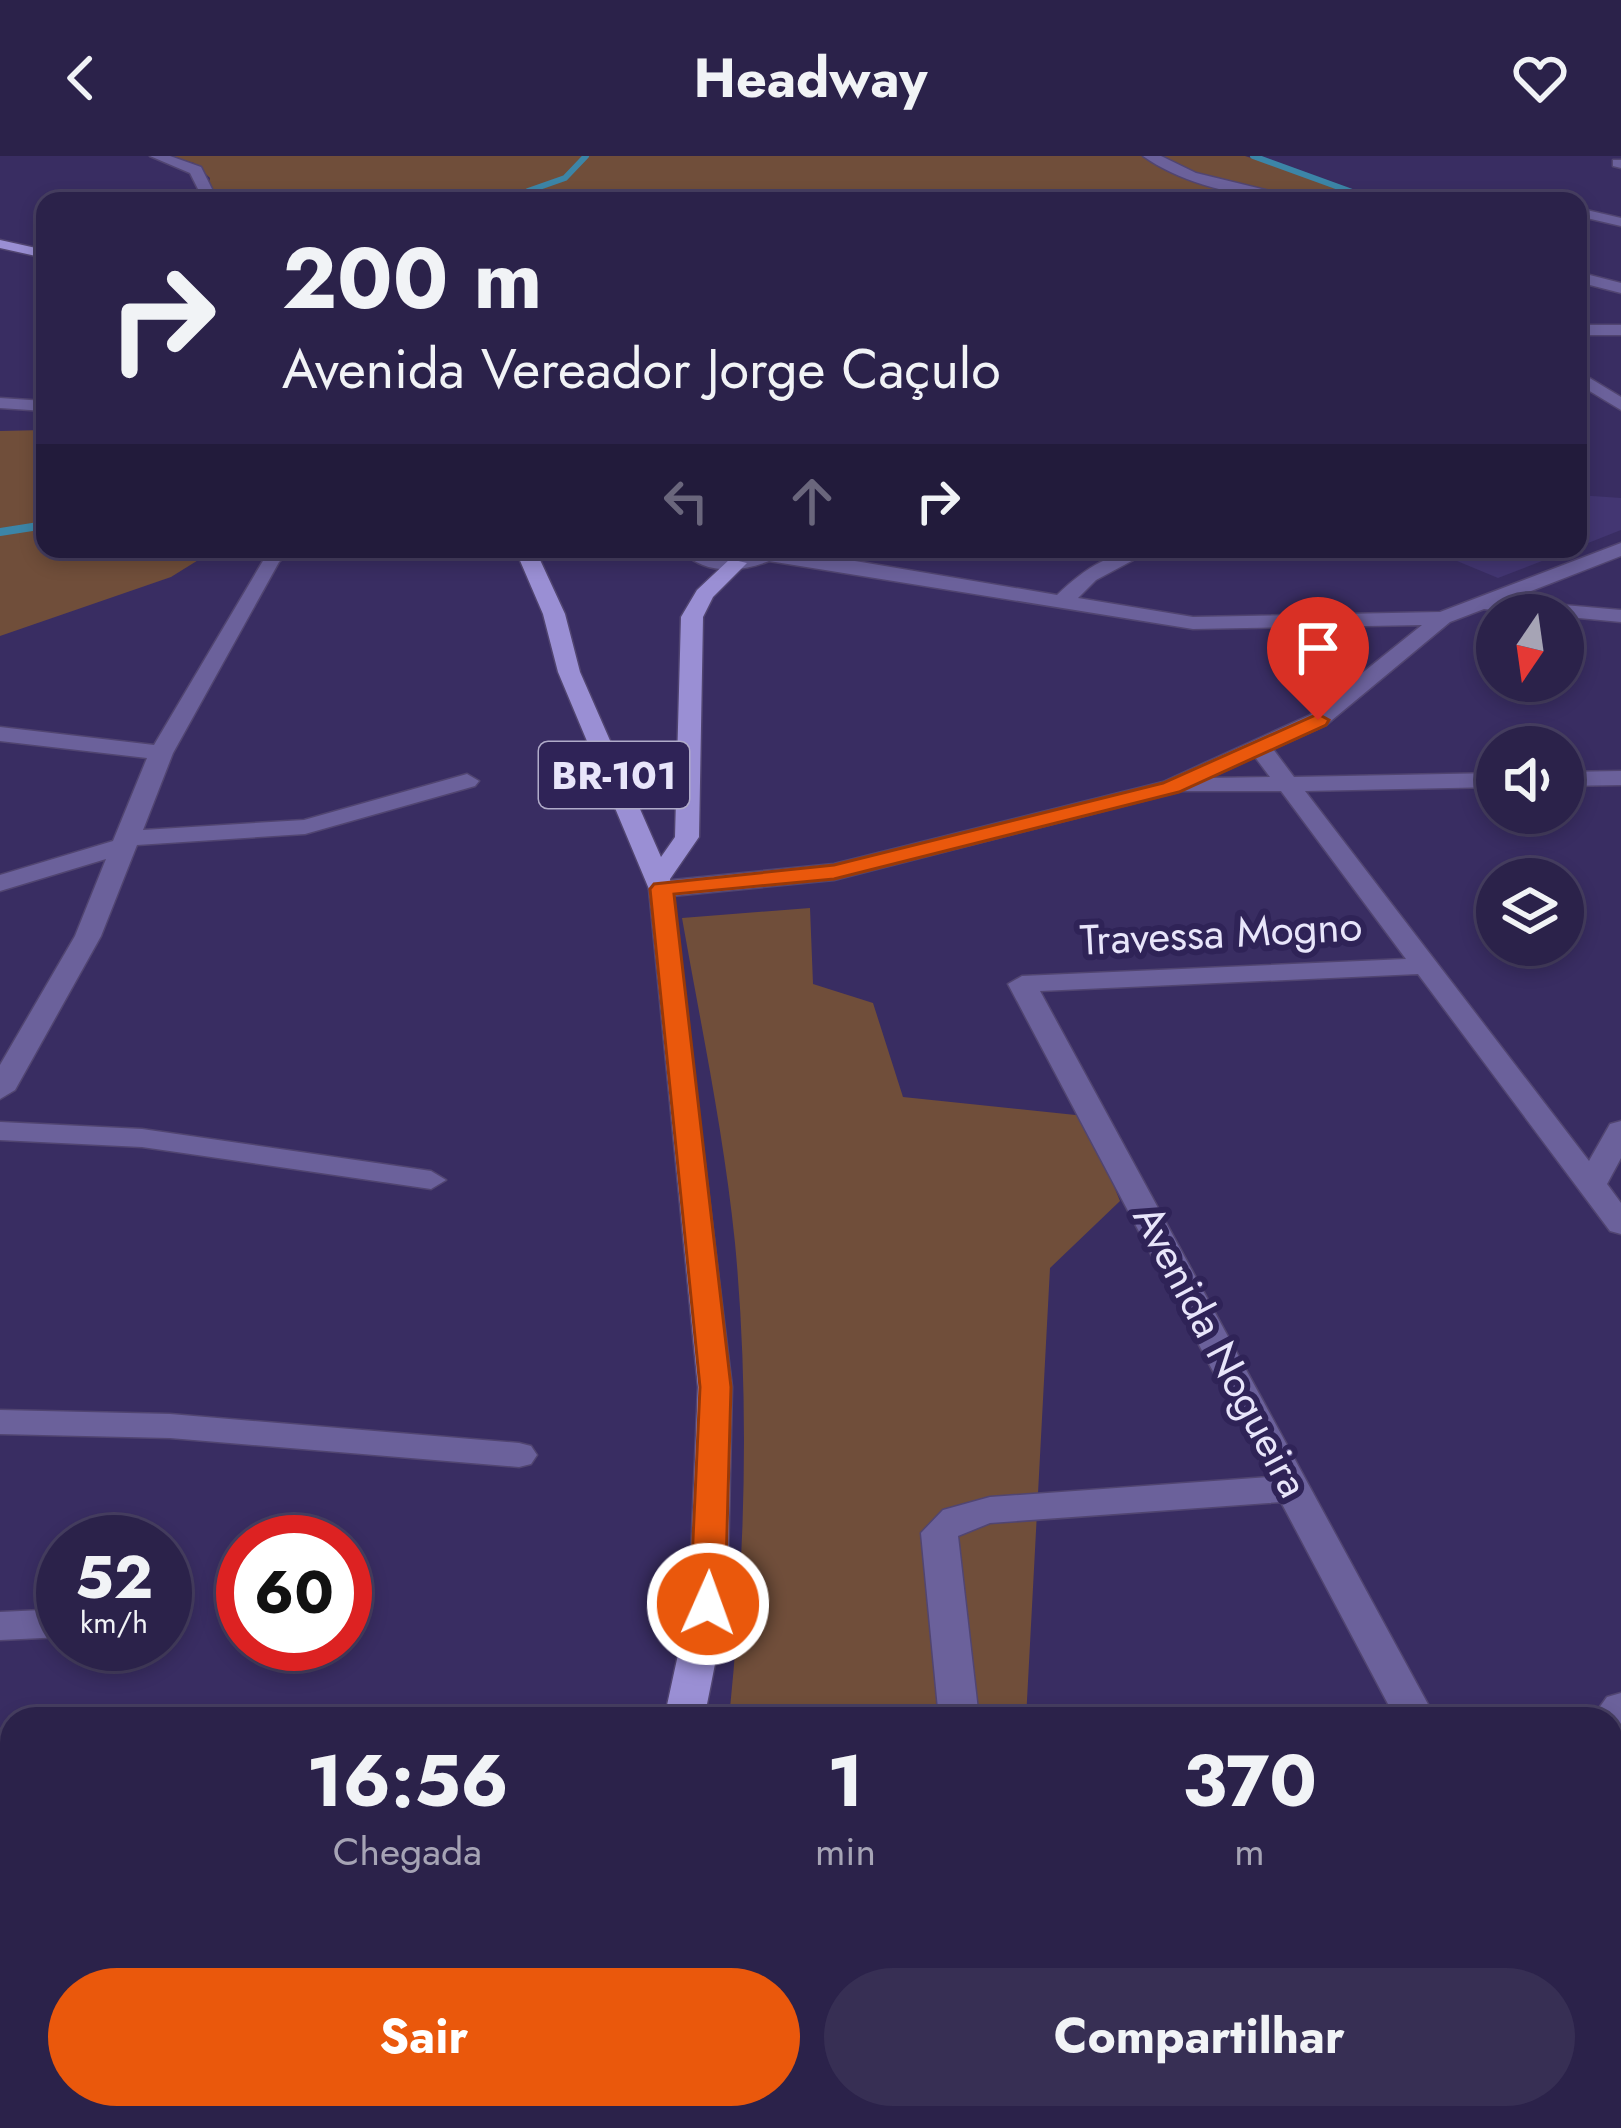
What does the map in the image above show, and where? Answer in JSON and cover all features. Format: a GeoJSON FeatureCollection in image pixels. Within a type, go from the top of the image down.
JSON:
{"type":"FeatureCollection","features":[{"type":"Feature","properties":{"kind":"main road"},"geometry":{"type":"LineString","coordinates":[[0,244],[36,252]]}},
{"type":"Feature","properties":{"kind":"main road","name":"BR-101"},"geometry":{"type":"LineString","coordinates":[[529,558],[554,614],[569,673],[661,883],[715,1387],[708,1604],[687,1707]]}},
{"type":"Feature","properties":{"kind":"main road"},"geometry":{"type":"LineString","coordinates":[[661,883],[687,837],[692,616],[704,594],[737,563]]}},
{"type":"Feature","properties":{"kind":"street"},"geometry":{"type":"LineString","coordinates":[[157,156],[196,170],[203,192]]}},
{"type":"Feature","properties":{"kind":"street"},"geometry":{"type":"LineString","coordinates":[[1150,156],[1192,176],[1264,192]]}},
{"type":"Feature","properties":{"kind":"street"},"geometry":{"type":"LineString","coordinates":[[1587,214],[1621,222]]}},
{"type":"Feature","properties":{"kind":"street"},"geometry":{"type":"LineString","coordinates":[[1587,280],[1621,289]]}},
{"type":"Feature","properties":{"kind":"street"},"geometry":{"type":"LineString","coordinates":[[1587,330],[1621,330]]}},
{"type":"Feature","properties":{"kind":"street"},"geometry":{"type":"LineString","coordinates":[[1587,382],[1621,405]]}},
{"type":"Feature","properties":{"kind":"street"},"geometry":{"type":"LineString","coordinates":[[0,403],[36,405]]}},
{"type":"Feature","properties":{"kind":"street"},"geometry":{"type":"LineString","coordinates":[[0,423],[36,421]]}},
{"type":"Feature","properties":{"kind":"street"},"geometry":{"type":"LineString","coordinates":[[1505,594],[1621,549]]}},
{"type":"Feature","properties":{"kind":"street"},"geometry":{"type":"LineString","coordinates":[[0,1090],[88,936],[161,753],[272,558]]}},
{"type":"Feature","properties":{"kind":"street"},"geometry":{"type":"LineString","coordinates":[[701,558],[737,563],[752,558]]}},
{"type":"Feature","properties":{"kind":"street"},"geometry":{"type":"LineString","coordinates":[[807,558],[1193,623],[1443,618]]}},
{"type":"Feature","properties":{"kind":"street"},"geometry":{"type":"LineString","coordinates":[[1064,601],[1089,576],[1126,558]]}},
{"type":"Feature","properties":{"kind":"street"},"geometry":{"type":"LineString","coordinates":[[661,883],[834,872],[1171,787],[1318,720],[1443,618],[1476,605]]}},
{"type":"Feature","properties":{"kind":"street"},"geometry":{"type":"LineString","coordinates":[[1584,613],[1621,616]]}},
{"type":"Feature","properties":{"kind":"street"},"geometry":{"type":"LineString","coordinates":[[0,734],[161,753]]}},
{"type":"Feature","properties":{"kind":"street"},"geometry":{"type":"LineString","coordinates":[[1260,748],[1621,1225]]}},
{"type":"Feature","properties":{"kind":"street"},"geometry":{"type":"LineString","coordinates":[[1584,778],[1621,778]]}},
{"type":"Feature","properties":{"kind":"street"},"geometry":{"type":"LineString","coordinates":[[1171,787],[1476,779]]}},
{"type":"Feature","properties":{"kind":"street"},"geometry":{"type":"LineString","coordinates":[[0,883],[125,842],[305,827],[466,781]]}},
{"type":"Feature","properties":{"kind":"street","name":"Travessa Mogno"},"geometry":{"type":"LineString","coordinates":[[1022,984],[1424,966]]}},
{"type":"Feature","properties":{"kind":"street","name":"Avenida Nogueira"},"geometry":{"type":"LineString","coordinates":[[1022,984],[1410,1707]]}},
{"type":"Feature","properties":{"kind":"street"},"geometry":{"type":"LineString","coordinates":[[1591,1184],[1621,1130]]}},
{"type":"Feature","properties":{"kind":"street"},"geometry":{"type":"LineString","coordinates":[[0,1131],[142,1138],[430,1180]]}},
{"type":"Feature","properties":{"kind":"street"},"geometry":{"type":"LineString","coordinates":[[0,1422],[170,1426],[518,1455]]}},
{"type":"Feature","properties":{"kind":"street"},"geometry":{"type":"LineString","coordinates":[[958,1707],[939,1533],[944,1526],[966,1514],[989,1510],[1295,1488]]}},
{"type":"Feature","properties":{"kind":"street"},"geometry":{"type":"LineString","coordinates":[[0,1626],[36,1624]]}},
{"type":"Feature","properties":{"kind":"shaded area"},"geometry":{"type":"Polygon","coordinates":[[[171,156],[1245,156],[1359,192],[208,192],[210,178],[194,163],[171,156]]]}},
{"type":"Feature","properties":{"kind":"shaded area"},"geometry":{"type":"Polygon","coordinates":[[[36,430],[36,558],[202,558],[171,577],[0,636],[0,431],[36,430]]]}},
{"type":"Feature","properties":{"kind":"shaded area"},"geometry":{"type":"Polygon","coordinates":[[[1587,496],[1621,498],[1621,530],[1587,543],[1587,496]]]}},
{"type":"Feature","properties":{"kind":"shaded area"},"geometry":{"type":"Polygon","coordinates":[[[1450,558],[1550,558],[1498,578],[1450,558]]]}},
{"type":"Feature","properties":{"kind":"shaded area"},"geometry":{"type":"Polygon","coordinates":[[[810,908],[813,984],[873,1003],[903,1097],[1085,1116],[1120,1201],[1050,1268],[1027,1707],[730,1707],[744,1481],[740,1302],[725,1161],[682,918],[810,908]]]}},
{"type":"Feature","properties":{"kind":"waterway"},"geometry":{"type":"LineString","coordinates":[[529,192],[565,178],[586,156]]}},
{"type":"Feature","properties":{"kind":"waterway"},"geometry":{"type":"LineString","coordinates":[[1253,156],[1352,192]]}},
{"type":"Feature","properties":{"kind":"waterway"},"geometry":{"type":"LineString","coordinates":[[0,532],[36,526]]}},
{"type":"Feature","properties":{"kind":"route"},"geometry":{"type":"LineString","coordinates":[[708,1604],[715,1387],[662,889],[834,872],[1171,787],[1318,720]]}}]}
